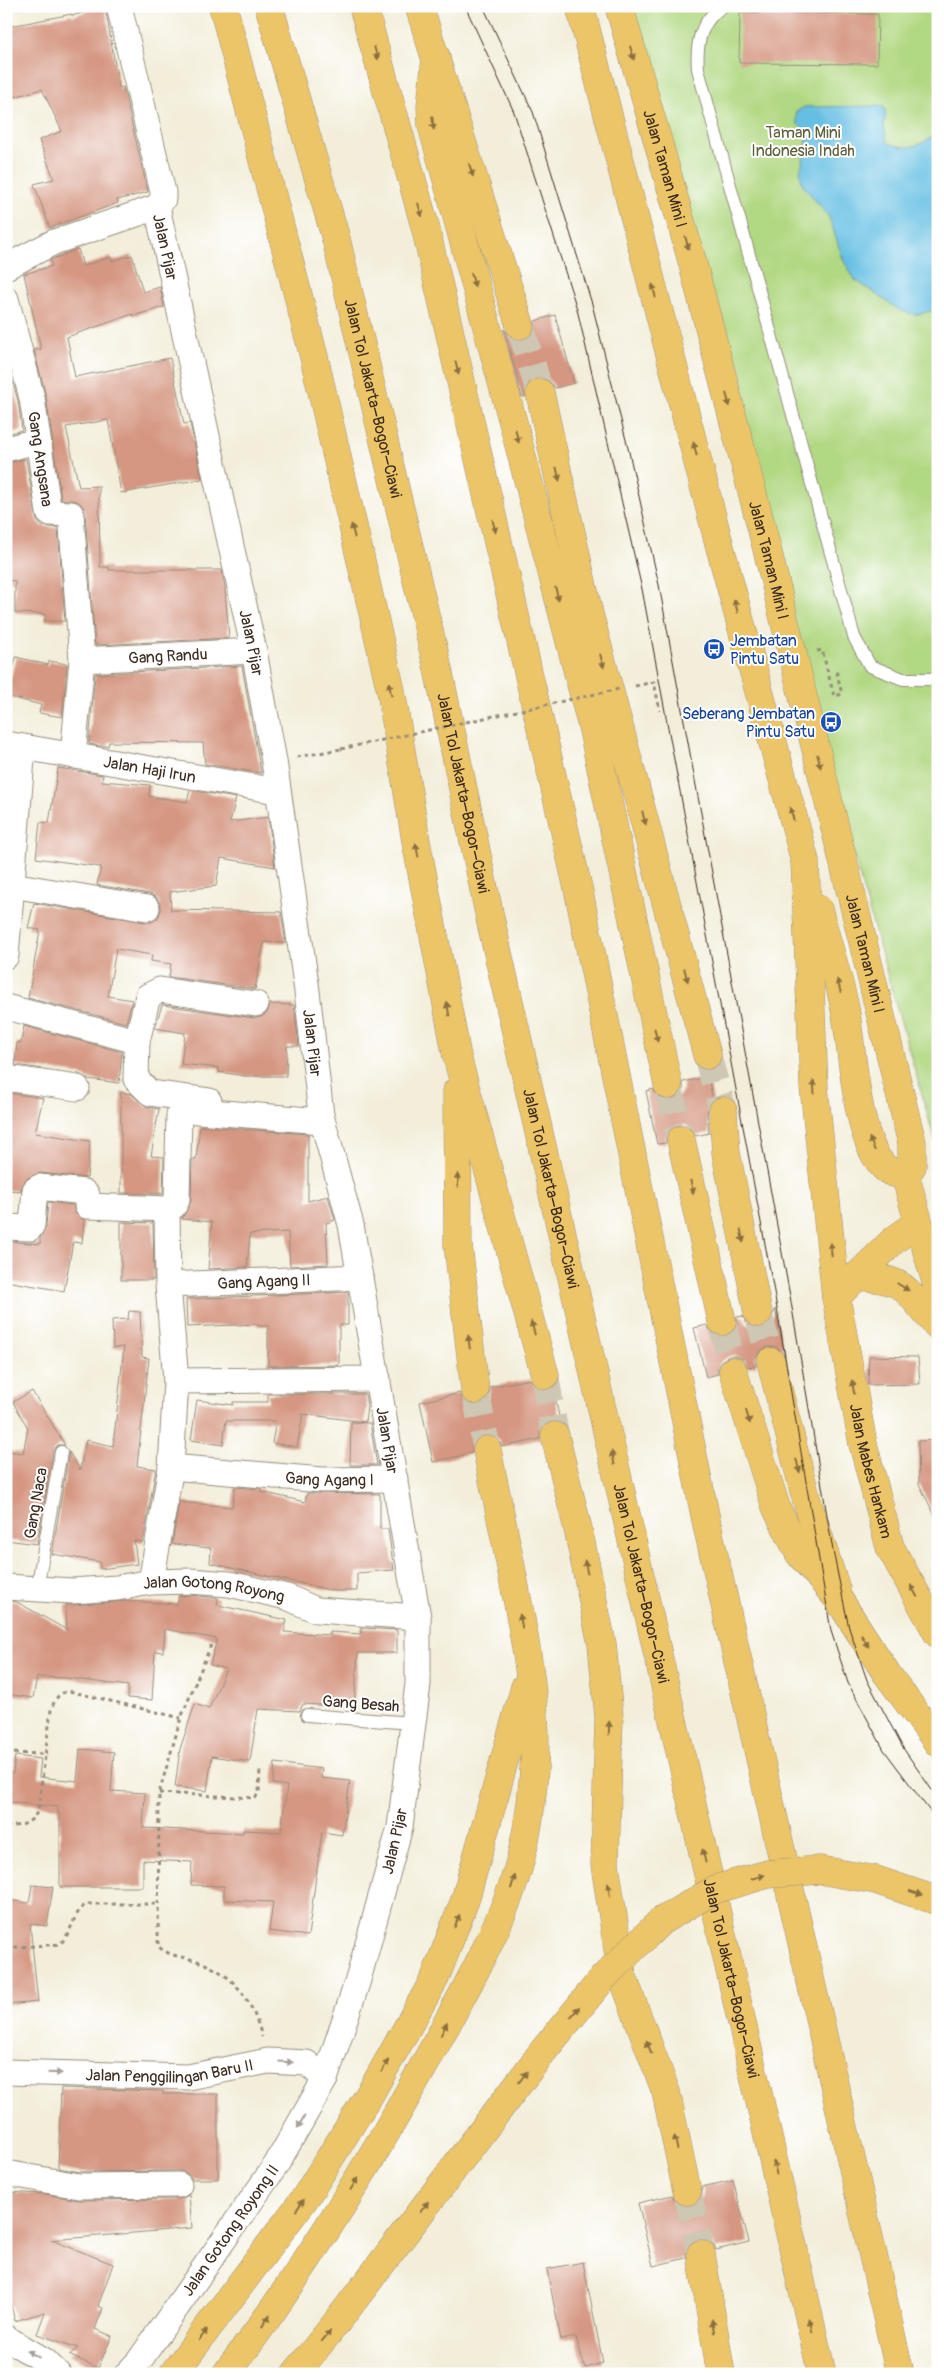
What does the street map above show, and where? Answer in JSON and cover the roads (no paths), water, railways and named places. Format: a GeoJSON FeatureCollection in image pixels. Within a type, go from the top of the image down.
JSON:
{"type":"FeatureCollection","features":[{"type":"Feature","properties":{"kind":"main road"},"geometry":{"type":"LineString","coordinates":[[222,6],[314,357],[390,692],[457,1057],[545,1375]]}},
{"type":"Feature","properties":{"kind":"main road","name":"Jalan Tol Jakarta–Bogor–Ciawi"},"geometry":{"type":"LineString","coordinates":[[268,6],[336,239],[438,669],[490,918],[822,2374]]}},
{"type":"Feature","properties":{"kind":"main road"},"geometry":{"type":"LineString","coordinates":[[364,6],[424,226],[578,888],[707,1526],[900,2374]]}},
{"type":"Feature","properties":{"kind":"main road"},"geometry":{"type":"LineString","coordinates":[[419,6],[520,325]]}},
{"type":"Feature","properties":{"kind":"main road"},"geometry":{"type":"LineString","coordinates":[[580,6],[717,536],[845,1009],[857,1097],[869,1140],[884,1167],[894,1173],[905,1175],[923,1223],[938,1289]]}},
{"type":"Feature","properties":{"kind":"main road","name":"Jalan Taman Mini I"},"geometry":{"type":"LineString","coordinates":[[619,6],[691,257],[794,657],[912,1143],[912,1166],[905,1175]]}},
{"type":"Feature","properties":{"kind":"main road"},"geometry":{"type":"LineString","coordinates":[[436,57],[431,106],[432,126],[514,426],[593,730],[668,1085]]}},
{"type":"Feature","properties":{"kind":"main road"},"geometry":{"type":"LineString","coordinates":[[540,393],[589,614],[707,1055]]}},
{"type":"Feature","properties":{"kind":"main road"},"geometry":{"type":"LineString","coordinates":[[804,861],[814,1087],[836,1297]]}},
{"type":"Feature","properties":{"kind":"main road"},"geometry":{"type":"LineString","coordinates":[[457,1057],[458,1244],[475,1390]]}},
{"type":"Feature","properties":{"kind":"main road"},"geometry":{"type":"LineString","coordinates":[[723,1110],[726,1153],[758,1313]]}},
{"type":"Feature","properties":{"kind":"main road"},"geometry":{"type":"LineString","coordinates":[[681,1140],[722,1321]]}},
{"type":"Feature","properties":{"kind":"main road"},"geometry":{"type":"LineString","coordinates":[[836,1297],[894,1240],[923,1223]]}},
{"type":"Feature","properties":{"kind":"main road"},"geometry":{"type":"LineString","coordinates":[[856,1276],[886,1278],[907,1288],[938,1326]]}},
{"type":"Feature","properties":{"kind":"main road","name":"Jalan Mabes Hankam"},"geometry":{"type":"LineString","coordinates":[[836,1297],[863,1444],[890,1546],[938,1634]]}},
{"type":"Feature","properties":{"kind":"main road"},"geometry":{"type":"LineString","coordinates":[[771,1362],[806,1498],[839,1600]]}},
{"type":"Feature","properties":{"kind":"main road"},"geometry":{"type":"LineString","coordinates":[[733,1371],[776,1507],[799,1553],[839,1600],[887,1674],[938,1743]]}},
{"type":"Feature","properties":{"kind":"main road"},"geometry":{"type":"LineString","coordinates":[[555,1436],[578,1529],[602,1644],[609,1717],[605,1865],[622,1975],[666,2092],[687,2191]]}},
{"type":"Feature","properties":{"kind":"main road"},"geometry":{"type":"LineString","coordinates":[[226,2374],[270,2315],[318,2244],[418,2078],[495,1929],[513,1884],[532,1797],[535,1745],[530,1669],[486,1450]]}},
{"type":"Feature","properties":{"kind":"main road"},"geometry":{"type":"LineString","coordinates":[[173,2374],[305,2198],[371,2092],[435,1978],[465,1900],[530,1669]]}},
{"type":"Feature","properties":{"kind":"main road"},"geometry":{"type":"LineString","coordinates":[[295,2374],[337,2322],[544,2050],[604,1977],[661,1921],[716,1889],[768,1874],[820,1870],[876,1880],[938,1901]]}},
{"type":"Feature","properties":{"kind":"main road"},"geometry":{"type":"LineString","coordinates":[[701,2254],[721,2374]]}},
{"type":"Feature","properties":{"kind":"street","name":"Jalan Pijar"},"geometry":{"type":"LineString","coordinates":[[119,6],[163,192],[163,199],[157,207],[254,651],[274,761],[308,992],[322,1118],[351,1225],[418,1617],[418,1684],[400,1827],[358,1980],[325,2079]]}},
{"type":"Feature","properties":{"kind":"street"},"geometry":{"type":"LineString","coordinates":[[6,267],[54,242],[157,207]]}},
{"type":"Feature","properties":{"kind":"street","name":"Gang Angsana"},"geometry":{"type":"LineString","coordinates":[[6,300],[32,398],[49,513],[71,514],[82,660]]}},
{"type":"Feature","properties":{"kind":"street"},"geometry":{"type":"LineString","coordinates":[[6,449],[37,441]]}},
{"type":"Feature","properties":{"kind":"street","name":"Gang Randu"},"geometry":{"type":"LineString","coordinates":[[82,660],[254,651]]}},
{"type":"Feature","properties":{"kind":"street"},"geometry":{"type":"LineString","coordinates":[[72,755],[82,660]]}},
{"type":"Feature","properties":{"kind":"street","name":"Jalan Haji Irun"},"geometry":{"type":"LineString","coordinates":[[6,956],[12,885],[15,745],[278,792]]}},
{"type":"Feature","properties":{"kind":"street"},"geometry":{"type":"LineString","coordinates":[[12,885],[148,908]]}},
{"type":"Feature","properties":{"kind":"street"},"geometry":{"type":"LineString","coordinates":[[256,1004],[160,990],[148,996],[137,1041],[136,1079],[150,1093],[322,1118]]}},
{"type":"Feature","properties":{"kind":"street"},"geometry":{"type":"LineString","coordinates":[[6,1007],[137,1041]]}},
{"type":"Feature","properties":{"kind":"street"},"geometry":{"type":"LineString","coordinates":[[6,1078],[77,1088]]}},
{"type":"Feature","properties":{"kind":"street"},"geometry":{"type":"LineString","coordinates":[[6,1227],[30,1228],[32,1226],[35,1190],[39,1187],[84,1192],[87,1195],[87,1206],[167,1209],[174,1206],[177,1200],[180,1114],[186,1110],[322,1118]]}},
{"type":"Feature","properties":{"kind":"street"},"geometry":{"type":"LineString","coordinates":[[152,1582],[170,1467],[176,1380],[168,1285],[167,1209]]}},
{"type":"Feature","properties":{"kind":"street","name":"Gang Agang II"},"geometry":{"type":"LineString","coordinates":[[168,1285],[360,1277]]}},
{"type":"Feature","properties":{"kind":"street"},"geometry":{"type":"LineString","coordinates":[[176,1380],[378,1378]]}},
{"type":"Feature","properties":{"kind":"street","name":"Gang Agang I"},"geometry":{"type":"LineString","coordinates":[[170,1467],[322,1480],[395,1479]]}},
{"type":"Feature","properties":{"kind":"street","name":"Jalan Gotong Royong"},"geometry":{"type":"LineString","coordinates":[[6,1587],[72,1591],[117,1588],[152,1582],[190,1580],[229,1584],[287,1597],[316,1610],[418,1617]]}},
{"type":"Feature","properties":{"kind":"street","name":"Jalan Penggilingan Baru II"},"geometry":{"type":"LineString","coordinates":[[6,2072],[188,2077],[268,2061],[308,2063],[325,2079]]}},
{"type":"Feature","properties":{"kind":"street","name":"Jalan Gotong Royong II"},"geometry":{"type":"LineString","coordinates":[[127,2374],[276,2165],[325,2079]]}},
{"type":"Feature","properties":{"kind":"street"},"geometry":{"type":"LineString","coordinates":[[6,2173],[79,2186],[179,2185]]}},
{"type":"Feature","properties":{"kind":"street"},"geometry":{"type":"LineString","coordinates":[[6,2338],[45,2361],[58,2374]]}},
{"type":"Feature","properties":{"kind":"lane"},"geometry":{"type":"LineString","coordinates":[[723,6],[711,14],[702,29],[696,47],[698,69],[854,637],[870,666],[902,679],[938,679]]}},
{"type":"Feature","properties":{"kind":"lane","name":"Gang Naca"},"geometry":{"type":"LineString","coordinates":[[37,1589],[61,1452]]}},
{"type":"Feature","properties":{"kind":"lane","name":"Gang Besah"},"geometry":{"type":"LineString","coordinates":[[307,1715],[412,1723]]}},
{"type":"Feature","properties":{"kind":"water"},"geometry":{"type":"Polygon","coordinates":[[[883,106],[886,113],[884,126],[888,143],[903,147],[914,146],[938,133],[938,309],[916,315],[901,311],[855,280],[843,259],[829,217],[802,184],[800,172],[807,144],[806,132],[797,123],[796,112],[804,107],[883,106]]]}},
{"type":"Feature","properties":{"kind":"tunnel"},"geometry":{"type":"LineString","coordinates":[[520,325],[540,393]]}},
{"type":"Feature","properties":{"kind":"tunnel"},"geometry":{"type":"LineString","coordinates":[[707,1055],[723,1111]]}},
{"type":"Feature","properties":{"kind":"tunnel"},"geometry":{"type":"LineString","coordinates":[[668,1085],[681,1140]]}},
{"type":"Feature","properties":{"kind":"tunnel"},"geometry":{"type":"LineString","coordinates":[[758,1313],[771,1362]]}},
{"type":"Feature","properties":{"kind":"tunnel"},"geometry":{"type":"LineString","coordinates":[[722,1321],[733,1371]]}},
{"type":"Feature","properties":{"kind":"tunnel"},"geometry":{"type":"LineString","coordinates":[[545,1375],[555,1436]]}},
{"type":"Feature","properties":{"kind":"tunnel"},"geometry":{"type":"LineString","coordinates":[[475,1390],[487,1450]]}},
{"type":"Feature","properties":{"kind":"tunnel"},"geometry":{"type":"LineString","coordinates":[[687,2191],[701,2254]]}},
{"type":"Feature","properties":{"kind":"tram line"},"geometry":{"type":"LineString","coordinates":[[465,6],[514,112],[577,309],[642,589],[775,1297],[831,1631],[848,1683],[884,1750],[938,1822]]}},
{"type":"Feature","properties":{"kind":"tram line"},"geometry":{"type":"LineString","coordinates":[[483,6],[533,112],[592,304],[629,452],[659,585],[790,1296],[833,1551],[849,1628],[867,1680],[903,1748],[938,1799]]}},
{"type":"Feature","properties":{"kind":"place","name":"Jembatan Pintu Satu"},"geometry":{"type":"Point","coordinates":[714,649]}},
{"type":"Feature","properties":{"kind":"place","name":"Seberang Jembatan Pintu Satu"},"geometry":{"type":"Point","coordinates":[831,722]}},
{"type":"Feature","properties":{"kind":"park label","name":"Taman Mini Indonesia Indah"},"geometry":{"type":"Point","coordinates":[803,141]}}]}
